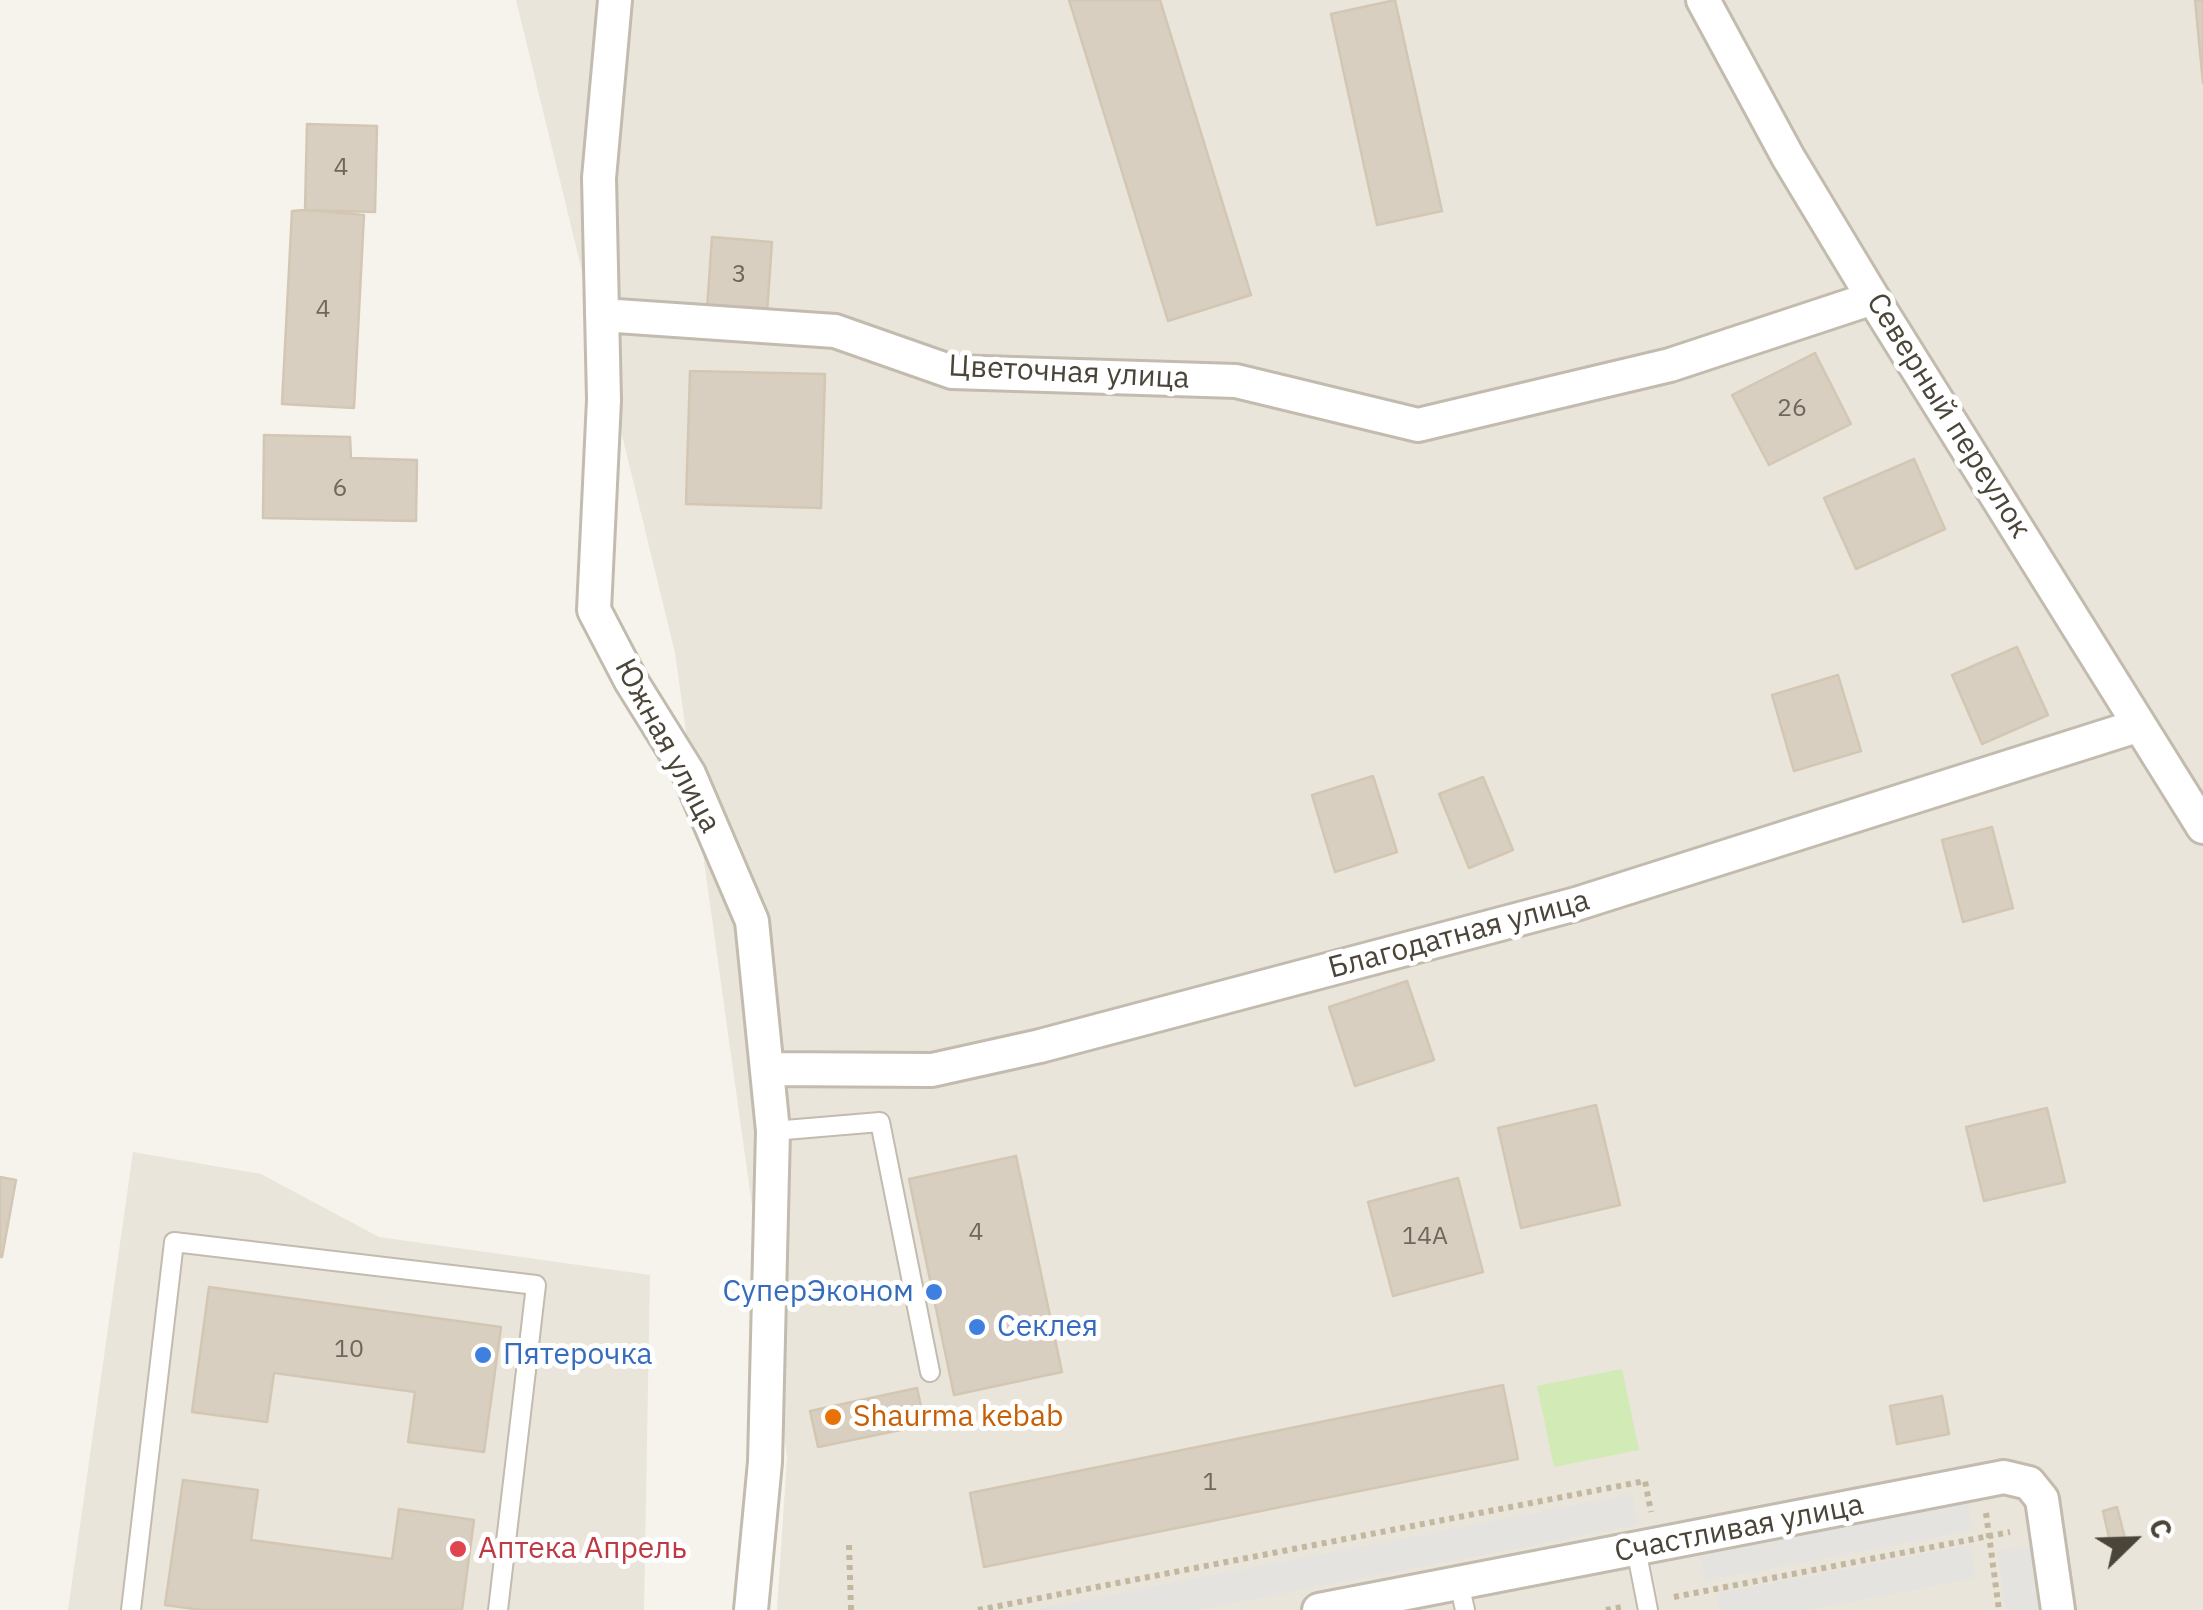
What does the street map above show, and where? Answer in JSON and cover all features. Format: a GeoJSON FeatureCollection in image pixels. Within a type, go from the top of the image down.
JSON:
{"type":"FeatureCollection","features":[{"type":"Feature","properties":{"kind":"street","name":"Южная улица"},"geometry":{"type":"LineString","coordinates":[[615,0],[599,178],[604,400],[594,610],[689,774],[752,921],[773,1131],[765,1462],[751,1610]]}},
{"type":"Feature","properties":{"kind":"street","name":"Северный переулок"},"geometry":{"type":"LineString","coordinates":[[1703,0],[1768,122],[1873,298],[2203,827]]}},
{"type":"Feature","properties":{"kind":"street","name":"Цветочная улица"},"geometry":{"type":"LineString","coordinates":[[602,315],[835,331],[952,372],[1236,381],[1418,425],[1670,365],[1873,298]]}},
{"type":"Feature","properties":{"kind":"street","name":"Благодатная улица"},"geometry":{"type":"LineString","coordinates":[[767,1069],[932,1070],[1040,1046],[1576,904],[2137,726]]}},
{"type":"Feature","properties":{"kind":"street","name":"Счастливая улица"},"geometry":{"type":"LineString","coordinates":[[1319,1610],[1462,1596],[1636,1548],[2004,1477],[2029,1484],[2042,1499],[2058,1610]]}},
{"type":"Feature","properties":{"kind":"lane"},"geometry":{"type":"LineString","coordinates":[[773,1131],[880,1122],[930,1372]]}},
{"type":"Feature","properties":{"kind":"lane"},"geometry":{"type":"LineString","coordinates":[[131,1610],[174,1242],[536,1285],[498,1610]]}},
{"type":"Feature","properties":{"kind":"lane"},"geometry":{"type":"LineString","coordinates":[[1636,1548],[1647,1606]]}},
{"type":"Feature","properties":{"kind":"path"},"geometry":{"type":"LineString","coordinates":[[978,1610],[1645,1481],[1652,1519]]}},
{"type":"Feature","properties":{"kind":"path"},"geometry":{"type":"LineString","coordinates":[[1981,1482],[1999,1610]]}},
{"type":"Feature","properties":{"kind":"path"},"geometry":{"type":"LineString","coordinates":[[1606,1610],[1647,1606],[2046,1525]]}},
{"type":"Feature","properties":{"kind":"path"},"geometry":{"type":"LineString","coordinates":[[848,1545],[851,1610]]}},
{"type":"Feature","properties":{"kind":"shaded area"},"geometry":{"type":"Polygon","coordinates":[[[516,0],[2203,0],[2203,1610],[777,1610],[787,1457],[675,653],[516,0]]]}},
{"type":"Feature","properties":{"kind":"shaded area"},"geometry":{"type":"Polygon","coordinates":[[[133,1152],[261,1174],[379,1237],[650,1275],[644,1610],[68,1610],[133,1152]]]}},
{"type":"Feature","properties":{"kind":"shaded area"},"geometry":{"type":"Polygon","coordinates":[[[1632,1494],[1638,1525],[1197,1610],[1033,1610],[1632,1494]]]}},
{"type":"Feature","properties":{"kind":"shaded area"},"geometry":{"type":"Polygon","coordinates":[[[1967,1498],[1973,1530],[1705,1581],[1699,1550],[1967,1498]]]}},
{"type":"Feature","properties":{"kind":"shaded area"},"geometry":{"type":"Polygon","coordinates":[[[1970,1545],[1976,1578],[1808,1610],[1720,1610],[1717,1594],[1970,1545]]]}},
{"type":"Feature","properties":{"kind":"shaded area"},"geometry":{"type":"Polygon","coordinates":[[[2031,1546],[2040,1610],[2006,1610],[1997,1551],[2031,1546]]]}},
{"type":"Feature","properties":{"kind":"green space"},"geometry":{"type":"Polygon","coordinates":[[[1622,1369],[1639,1450],[1554,1467],[1537,1386],[1622,1369]]]}},
{"type":"Feature","properties":{"kind":"building"},"geometry":{"type":"Polygon","coordinates":[[[1069,0],[1160,0],[1251,295],[1168,321],[1069,0]]]}},
{"type":"Feature","properties":{"kind":"building"},"geometry":{"type":"Polygon","coordinates":[[[1395,0],[1442,211],[1377,225],[1331,14],[1395,0]]]}},
{"type":"Feature","properties":{"kind":"building"},"geometry":{"type":"Polygon","coordinates":[[[2195,0],[2203,0],[2203,83],[2195,0]]]}},
{"type":"Feature","properties":{"kind":"building"},"geometry":{"type":"Polygon","coordinates":[[[307,124],[377,126],[375,212],[305,210],[307,124]]]}},
{"type":"Feature","properties":{"kind":"building"},"geometry":{"type":"Polygon","coordinates":[[[292,211],[364,215],[354,408],[282,404],[292,211]]]}},
{"type":"Feature","properties":{"kind":"building"},"geometry":{"type":"Polygon","coordinates":[[[712,237],[772,242],[767,313],[707,309],[712,237]]]}},
{"type":"Feature","properties":{"kind":"building"},"geometry":{"type":"Polygon","coordinates":[[[1815,353],[1851,424],[1769,465],[1732,395],[1815,353]]]}},
{"type":"Feature","properties":{"kind":"building"},"geometry":{"type":"Polygon","coordinates":[[[690,371],[825,374],[821,508],[686,504],[690,371]]]}},
{"type":"Feature","properties":{"kind":"building"},"geometry":{"type":"Polygon","coordinates":[[[264,435],[350,437],[351,458],[417,460],[416,521],[263,518],[264,435]]]}},
{"type":"Feature","properties":{"kind":"building"},"geometry":{"type":"Polygon","coordinates":[[[1914,459],[1945,529],[1856,569],[1824,498],[1914,459]]]}},
{"type":"Feature","properties":{"kind":"building"},"geometry":{"type":"Polygon","coordinates":[[[2017,647],[2048,715],[1982,744],[1952,675],[2017,647]]]}},
{"type":"Feature","properties":{"kind":"building"},"geometry":{"type":"Polygon","coordinates":[[[1838,675],[1861,751],[1794,771],[1772,695],[1838,675]]]}},
{"type":"Feature","properties":{"kind":"building"},"geometry":{"type":"Polygon","coordinates":[[[1373,776],[1397,852],[1335,872],[1312,795],[1373,776]]]}},
{"type":"Feature","properties":{"kind":"building"},"geometry":{"type":"Polygon","coordinates":[[[1483,777],[1513,850],[1469,868],[1439,794],[1483,777]]]}},
{"type":"Feature","properties":{"kind":"building"},"geometry":{"type":"Polygon","coordinates":[[[1992,827],[2013,908],[1963,922],[1942,840],[1992,827]]]}},
{"type":"Feature","properties":{"kind":"building"},"geometry":{"type":"Polygon","coordinates":[[[1407,981],[1434,1060],[1355,1086],[1329,1007],[1407,981]]]}},
{"type":"Feature","properties":{"kind":"building"},"geometry":{"type":"Polygon","coordinates":[[[1596,1105],[1620,1205],[1521,1228],[1498,1128],[1596,1105]]]}},
{"type":"Feature","properties":{"kind":"building"},"geometry":{"type":"Polygon","coordinates":[[[2047,1108],[2065,1182],[1984,1201],[1966,1127],[2047,1108]]]}},
{"type":"Feature","properties":{"kind":"building"},"geometry":{"type":"Polygon","coordinates":[[[1016,1156],[1062,1372],[954,1395],[909,1179],[1016,1156]]]}},
{"type":"Feature","properties":{"kind":"building"},"geometry":{"type":"Polygon","coordinates":[[[0,1177],[16,1180],[2,1257],[0,1257],[0,1177]]]}},
{"type":"Feature","properties":{"kind":"building"},"geometry":{"type":"Polygon","coordinates":[[[1458,1178],[1483,1272],[1393,1296],[1368,1202],[1458,1178]]]}},
{"type":"Feature","properties":{"kind":"building"},"geometry":{"type":"Polygon","coordinates":[[[209,1287],[501,1327],[484,1452],[408,1442],[415,1392],[274,1373],[267,1422],[192,1412],[209,1287]]]}},
{"type":"Feature","properties":{"kind":"building"},"geometry":{"type":"Polygon","coordinates":[[[1503,1385],[1518,1459],[984,1567],[970,1493],[1503,1385]]]}},
{"type":"Feature","properties":{"kind":"building"},"geometry":{"type":"Polygon","coordinates":[[[917,1388],[925,1425],[818,1447],[810,1411],[917,1388]]]}},
{"type":"Feature","properties":{"kind":"building"},"geometry":{"type":"Polygon","coordinates":[[[1942,1396],[1949,1434],[1897,1444],[1890,1406],[1942,1396]]]}},
{"type":"Feature","properties":{"kind":"building"},"geometry":{"type":"Polygon","coordinates":[[[183,1480],[258,1490],[251,1540],[392,1559],[399,1509],[474,1520],[462,1610],[202,1610],[165,1605],[183,1480]]]}},
{"type":"Feature","properties":{"kind":"building"},"geometry":{"type":"Polygon","coordinates":[[[2117,1507],[2125,1538],[2110,1542],[2103,1511],[2117,1507]]]}},
{"type":"Feature","properties":{"kind":"place","name":"СуперЭконом"},"geometry":{"type":"Point","coordinates":[934,1292]}},
{"type":"Feature","properties":{"kind":"place","name":"Секлея"},"geometry":{"type":"Point","coordinates":[977,1327]}},
{"type":"Feature","properties":{"kind":"place","name":"Пятерочка"},"geometry":{"type":"Point","coordinates":[483,1355]}},
{"type":"Feature","properties":{"kind":"place","name":"Shaurma kebab"},"geometry":{"type":"Point","coordinates":[833,1417]}},
{"type":"Feature","properties":{"kind":"place","name":"Аптека Апрель"},"geometry":{"type":"Point","coordinates":[458,1549]}}]}
